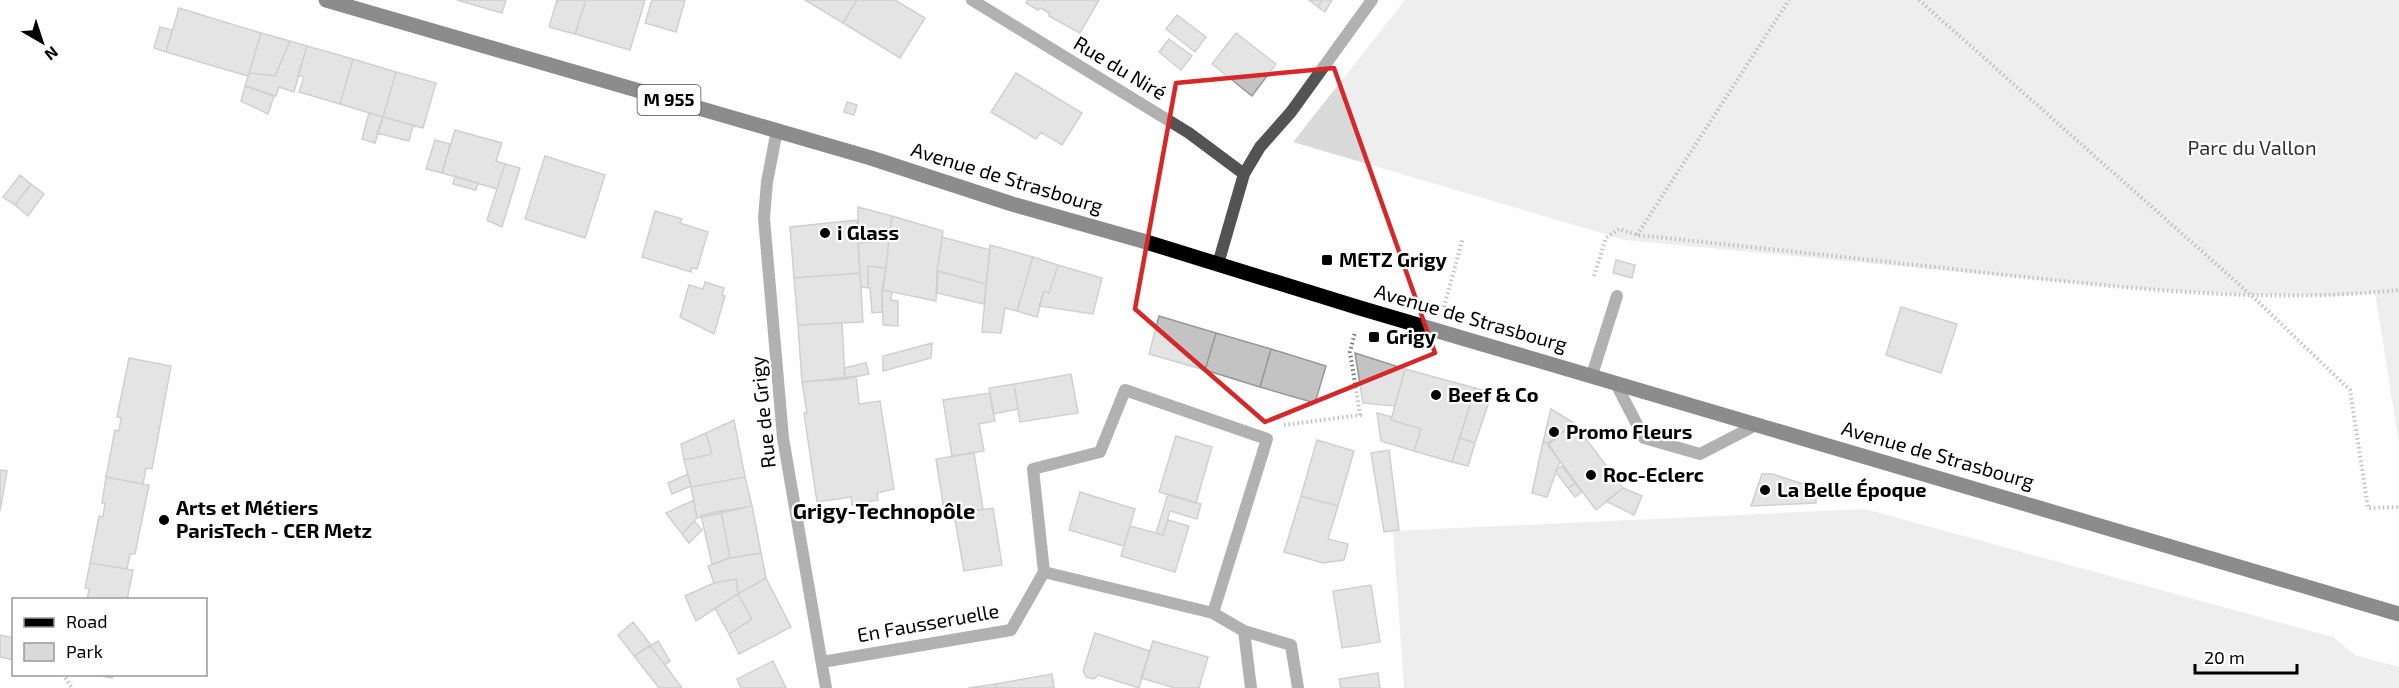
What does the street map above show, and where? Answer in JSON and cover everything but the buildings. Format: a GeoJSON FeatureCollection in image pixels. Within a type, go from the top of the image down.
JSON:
{"type":"FeatureCollection","features":[{"type":"Feature","properties":{"kind":"main road","name":"Avenue de Strasbourg"},"geometry":{"type":"LineString","coordinates":[[326,0],[777,130],[1012,204],[1360,308],[2399,614]]}},
{"type":"Feature","properties":{"kind":"street","name":"Rue du Niré"},"geometry":{"type":"LineString","coordinates":[[972,0],[1189,133],[1244,174]]}},
{"type":"Feature","properties":{"kind":"street"},"geometry":{"type":"LineString","coordinates":[[1218,264],[1244,174],[1260,147],[1291,112],[1372,0]]}},
{"type":"Feature","properties":{"kind":"street","name":"Rue de Grigy"},"geometry":{"type":"LineString","coordinates":[[777,130],[767,182],[765,229],[783,438],[826,688]]}},
{"type":"Feature","properties":{"kind":"street"},"geometry":{"type":"LineString","coordinates":[[1592,375],[1617,296]]}},
{"type":"Feature","properties":{"kind":"street"},"geometry":{"type":"LineString","coordinates":[[1615,382],[1644,438],[1700,454],[1758,424]]}},
{"type":"Feature","properties":{"kind":"street"},"geometry":{"type":"LineString","coordinates":[[1213,613],[1267,439],[1125,390],[1101,452],[1032,469],[1044,572],[1213,613],[1244,631],[1291,645],[1298,688]]}},
{"type":"Feature","properties":{"kind":"street","name":"En Fausseruelle"},"geometry":{"type":"LineString","coordinates":[[822,662],[1011,630],[1044,572]]}},
{"type":"Feature","properties":{"kind":"street"},"geometry":{"type":"LineString","coordinates":[[1244,631],[1251,688]]}},
{"type":"Feature","properties":{"kind":"path"},"geometry":{"type":"LineString","coordinates":[[1637,235],[1789,0]]}},
{"type":"Feature","properties":{"kind":"path"},"geometry":{"type":"LineString","coordinates":[[1919,0],[2251,295],[2350,390],[2368,508],[2399,507]]}},
{"type":"Feature","properties":{"kind":"path"},"geometry":{"type":"LineString","coordinates":[[1594,276],[1606,238],[1619,229],[1637,235],[2138,289],[2251,295],[2338,296],[2399,290]]}},
{"type":"Feature","properties":{"kind":"path"},"geometry":{"type":"LineString","coordinates":[[1437,330],[1463,238]]}},
{"type":"Feature","properties":{"kind":"path"},"geometry":{"type":"LineString","coordinates":[[1258,436],[1284,425],[1360,415],[1350,352],[1360,308]]}},
{"type":"Feature","properties":{"kind":"highlighted area"},"geometry":{"type":"Polygon","coordinates":[[[1334,68],[1435,353],[1265,422],[1135,309],[1176,83],[1334,68]]]}},
{"type":"Feature","properties":{"kind":"green space","name":"Parc du Vallon"},"geometry":{"type":"Polygon","coordinates":[[[1405,0],[2399,0],[2399,444],[2375,293],[2338,296],[2251,295],[2138,289],[1625,240],[1293,142],[1405,0]]]}},
{"type":"Feature","properties":{"kind":"green space"},"geometry":{"type":"Polygon","coordinates":[[[1865,509],[2333,637],[2355,655],[2399,667],[2399,688],[1404,688],[1393,531],[1865,509]]]}},
{"type":"Feature","properties":{"kind":"place","name":"i Glass"},"geometry":{"type":"Point","coordinates":[825,233]}},
{"type":"Feature","properties":{"kind":"place","name":"METZ Grigy"},"geometry":{"type":"Point","coordinates":[1327,260]}},
{"type":"Feature","properties":{"kind":"place","name":"Grigy"},"geometry":{"type":"Point","coordinates":[1374,337]}},
{"type":"Feature","properties":{"kind":"place","name":"Beef & Co"},"geometry":{"type":"Point","coordinates":[1436,395]}},
{"type":"Feature","properties":{"kind":"place","name":"Promo Fleurs"},"geometry":{"type":"Point","coordinates":[1554,432]}},
{"type":"Feature","properties":{"kind":"place","name":"Roc-Eclerc"},"geometry":{"type":"Point","coordinates":[1591,475]}},
{"type":"Feature","properties":{"kind":"place","name":"La Belle Époque"},"geometry":{"type":"Point","coordinates":[1765,490]}},
{"type":"Feature","properties":{"kind":"place","name":"Arts et Métiers ParisTech - CER Metz"},"geometry":{"type":"Point","coordinates":[164,520]}},
{"type":"Feature","properties":{"kind":"district","name":"Grigy-Technopôle"},"geometry":{"type":"Point","coordinates":[884,511]}}]}
